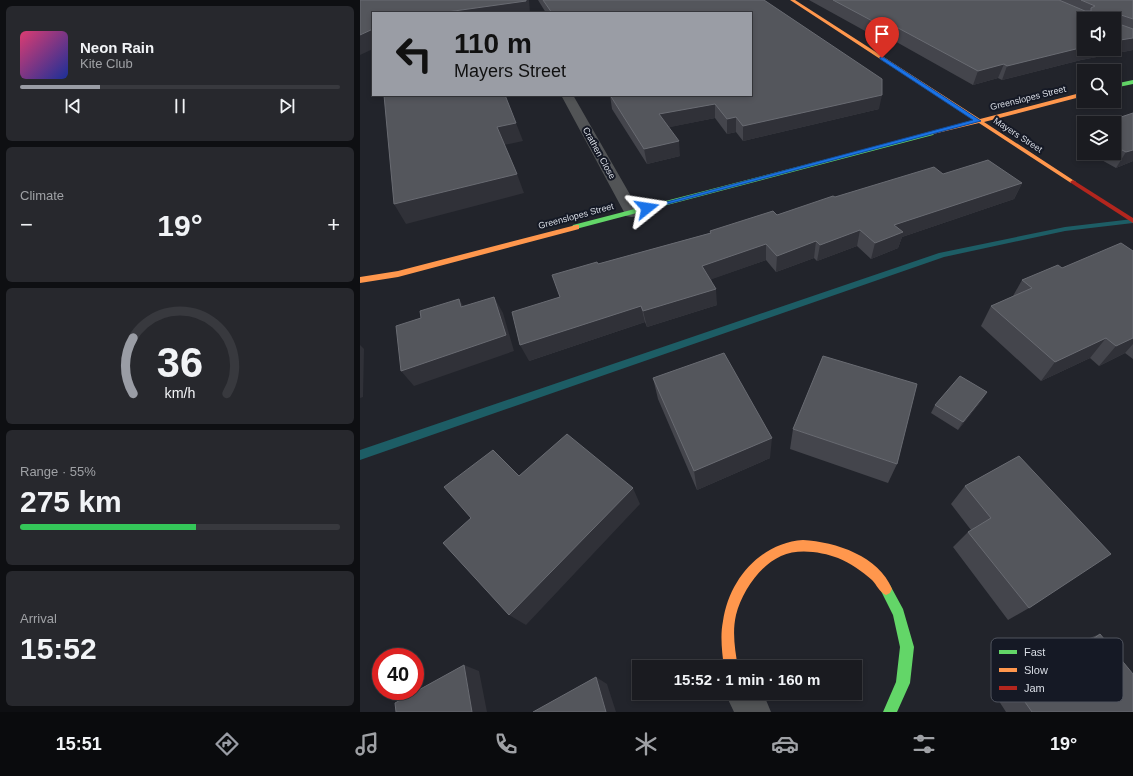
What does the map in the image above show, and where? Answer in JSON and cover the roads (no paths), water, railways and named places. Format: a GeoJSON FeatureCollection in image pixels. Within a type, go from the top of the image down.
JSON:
{"type":"FeatureCollection","features":[{"type":"Feature","properties":{"kind":"street","name":"Mayers Street"},"geometry":{"type":"LineString","coordinates":[[792,0],[1133,221]]}},
{"type":"Feature","properties":{"kind":"street"},"geometry":{"type":"LineString","coordinates":[[1121,85],[1133,82]]}},
{"type":"Feature","properties":{"kind":"street","name":"Crathen Close"},"geometry":{"type":"LineString","coordinates":[[568,96],[632,212]]}},
{"type":"Feature","properties":{"kind":"street","name":"Greenslopes Street"},"geometry":{"type":"LineString","coordinates":[[360,288],[398,274],[1077,96]]}},
{"type":"Feature","properties":{"kind":"street","name":"Greenslopes Street"},"geometry":{"type":"LineString","coordinates":[[360,280],[398,274]]}},
{"type":"Feature","properties":{"kind":"street"},"geometry":{"type":"LineString","coordinates":[[730,660],[727,645],[730,615],[740,588],[756,567],[780,551],[806,546],[835,550],[861,563],[883,584],[899,613],[907,647],[904,683],[890,712]]}},
{"type":"Feature","properties":{"kind":"street"},"geometry":{"type":"LineString","coordinates":[[746,700],[754,712]]}},
{"type":"Feature","properties":{"kind":"waterway"},"geometry":{"type":"LineString","coordinates":[[360,455],[942,255],[1065,229],[1133,221]]}}]}
